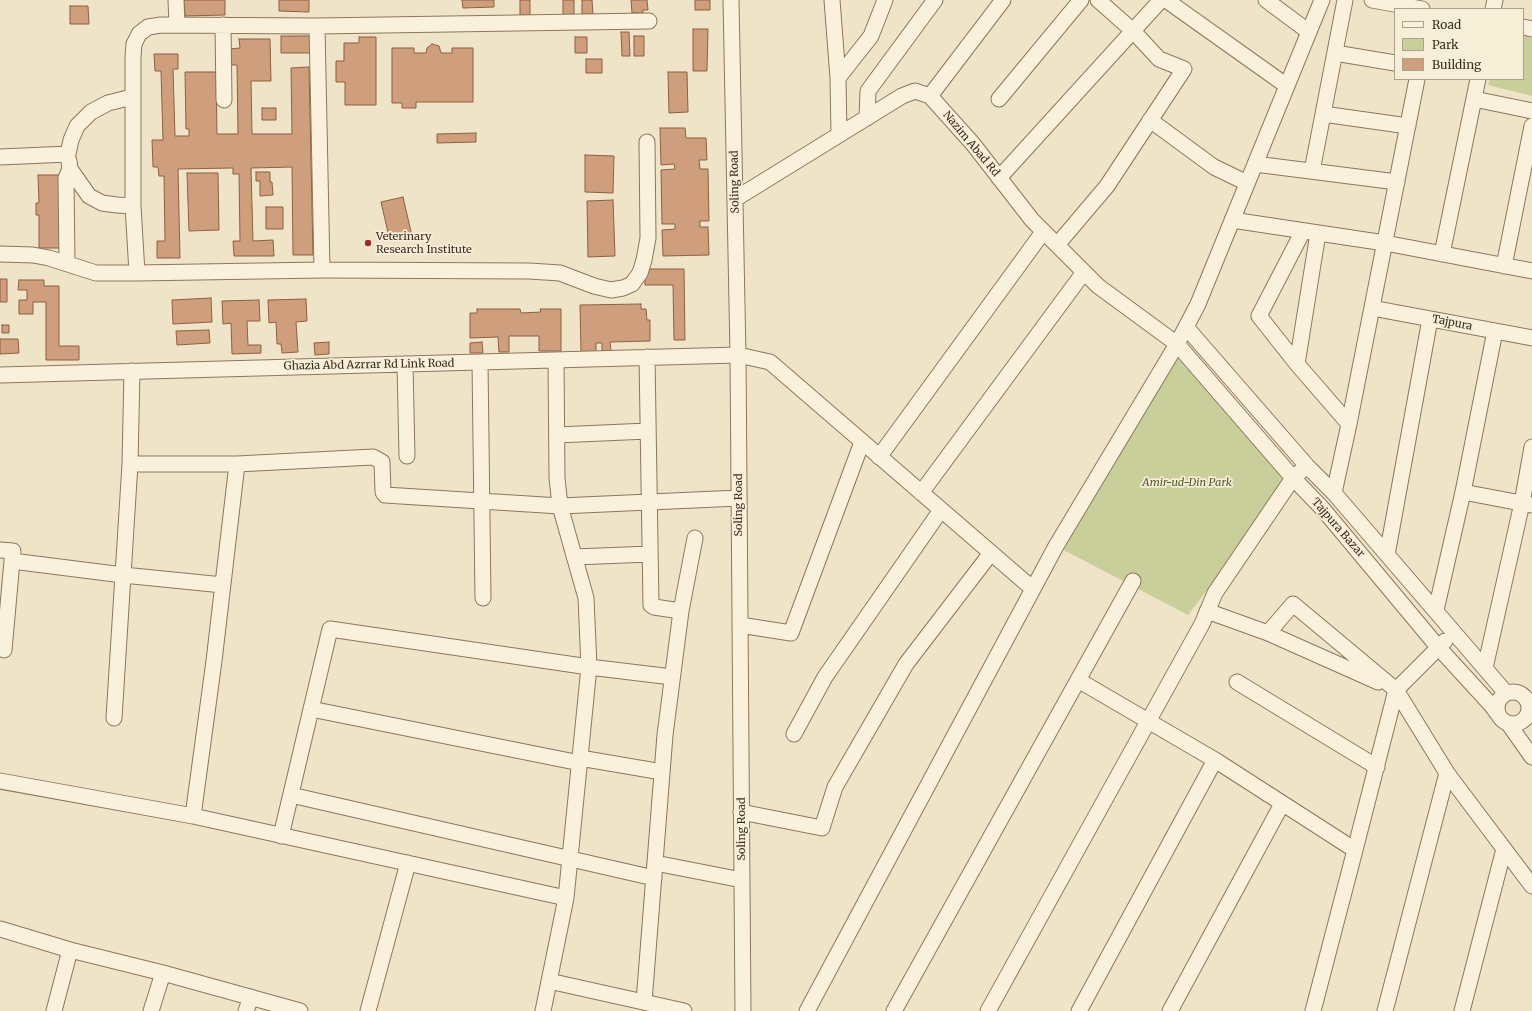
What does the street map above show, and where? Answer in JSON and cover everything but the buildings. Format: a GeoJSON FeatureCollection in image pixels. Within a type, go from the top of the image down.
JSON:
{"type":"FeatureCollection","features":[{"type":"Feature","properties":{"kind":"street"},"geometry":{"type":"LineString","coordinates":[[176,0],[176,25]]}},
{"type":"Feature","properties":{"kind":"street","name":"Soling Road"},"geometry":{"type":"LineString","coordinates":[[731,0],[738,355],[743,1011]]}},
{"type":"Feature","properties":{"kind":"street"},"geometry":{"type":"LineString","coordinates":[[832,0],[838,78],[839,135]]}},
{"type":"Feature","properties":{"kind":"street"},"geometry":{"type":"LineString","coordinates":[[838,78],[871,36],[885,0]]}},
{"type":"Feature","properties":{"kind":"street"},"geometry":{"type":"LineString","coordinates":[[867,118],[868,91],[935,0]]}},
{"type":"Feature","properties":{"kind":"street"},"geometry":{"type":"LineString","coordinates":[[735,199],[902,96],[915,91],[930,96],[1003,0]]}},
{"type":"Feature","properties":{"kind":"street"},"geometry":{"type":"LineString","coordinates":[[999,99],[1081,0]]}},
{"type":"Feature","properties":{"kind":"street"},"geometry":{"type":"LineString","coordinates":[[1057,245],[1107,186],[1184,69],[1159,58],[1133,31],[1098,0]]}},
{"type":"Feature","properties":{"kind":"street"},"geometry":{"type":"LineString","coordinates":[[999,178],[1160,0]]}},
{"type":"Feature","properties":{"kind":"street"},"geometry":{"type":"LineString","coordinates":[[1166,0],[1287,86]]}},
{"type":"Feature","properties":{"kind":"street"},"geometry":{"type":"LineString","coordinates":[[1266,0],[1309,32]]}},
{"type":"Feature","properties":{"kind":"street"},"geometry":{"type":"LineString","coordinates":[[807,1011],[1056,546],[1177,344],[1198,304],[1322,0]]}},
{"type":"Feature","properties":{"kind":"street"},"geometry":{"type":"LineString","coordinates":[[1312,171],[1345,0]]}},
{"type":"Feature","properties":{"kind":"street"},"geometry":{"type":"LineString","coordinates":[[1372,0],[1416,8]]}},
{"type":"Feature","properties":{"kind":"street"},"geometry":{"type":"LineString","coordinates":[[137,273],[133,206],[132,97],[134,44],[139,34],[148,27],[161,25],[317,26],[649,21]]}},
{"type":"Feature","properties":{"kind":"street"},"geometry":{"type":"LineString","coordinates":[[223,25],[224,100]]}},
{"type":"Feature","properties":{"kind":"street"},"geometry":{"type":"LineString","coordinates":[[317,26],[322,270]]}},
{"type":"Feature","properties":{"kind":"street"},"geometry":{"type":"LineString","coordinates":[[1335,53],[1394,64]]}},
{"type":"Feature","properties":{"kind":"street"},"geometry":{"type":"LineString","coordinates":[[1334,493],[1417,80]]}},
{"type":"Feature","properties":{"kind":"street"},"geometry":{"type":"LineString","coordinates":[[1442,254],[1478,80]]}},
{"type":"Feature","properties":{"kind":"street","name":"Nazim Abad Rd"},"geometry":{"type":"LineString","coordinates":[[930,96],[973,144],[1032,220],[1098,286],[1177,344]]}},
{"type":"Feature","properties":{"kind":"street"},"geometry":{"type":"LineString","coordinates":[[132,97],[108,103],[91,112],[77,126],[71,140],[68,154],[70,169],[89,196],[102,202],[133,206]]}},
{"type":"Feature","properties":{"kind":"street"},"geometry":{"type":"LineString","coordinates":[[1474,99],[1532,111]]}},
{"type":"Feature","properties":{"kind":"street"},"geometry":{"type":"LineString","coordinates":[[1323,114],[1408,126]]}},
{"type":"Feature","properties":{"kind":"street"},"geometry":{"type":"LineString","coordinates":[[1150,120],[1214,167],[1247,183]]}},
{"type":"Feature","properties":{"kind":"street"},"geometry":{"type":"LineString","coordinates":[[1504,266],[1532,126]]}},
{"type":"Feature","properties":{"kind":"street"},"geometry":{"type":"LineString","coordinates":[[0,254],[33,255],[49,258],[96,273],[322,270],[521,271],[560,273],[594,286],[611,290],[632,284],[640,273],[644,260],[648,238],[647,142]]}},
{"type":"Feature","properties":{"kind":"street"},"geometry":{"type":"LineString","coordinates":[[0,157],[68,154]]}},
{"type":"Feature","properties":{"kind":"street"},"geometry":{"type":"LineString","coordinates":[[1255,164],[1397,182]]}},
{"type":"Feature","properties":{"kind":"street"},"geometry":{"type":"LineString","coordinates":[[67,263],[66,178],[70,169]]}},
{"type":"Feature","properties":{"kind":"street"},"geometry":{"type":"LineString","coordinates":[[1232,220],[1385,243],[1532,271]]}},
{"type":"Feature","properties":{"kind":"street"},"geometry":{"type":"LineString","coordinates":[[879,457],[1044,232]]}},
{"type":"Feature","properties":{"kind":"street"},"geometry":{"type":"LineString","coordinates":[[1297,364],[1311,232]]}},
{"type":"Feature","properties":{"kind":"street"},"geometry":{"type":"LineString","coordinates":[[1311,232],[1259,316],[1297,364],[1349,424]]}},
{"type":"Feature","properties":{"kind":"street"},"geometry":{"type":"LineString","coordinates":[[921,493],[1084,272]]}},
{"type":"Feature","properties":{"kind":"street","name":"Tajpura"},"geometry":{"type":"LineString","coordinates":[[1372,308],[1532,338]]}},
{"type":"Feature","properties":{"kind":"street"},"geometry":{"type":"LineString","coordinates":[[1386,555],[1430,319]]}},
{"type":"Feature","properties":{"kind":"street","name":"Tajpura Bazar"},"geometry":{"type":"LineString","coordinates":[[1186,327],[1307,466],[1334,493],[1506,693]]}},
{"type":"Feature","properties":{"kind":"street"},"geometry":{"type":"LineString","coordinates":[[1436,610],[1463,492],[1495,331]]}},
{"type":"Feature","properties":{"kind":"street","name":"Tajpura Bazar"},"geometry":{"type":"LineString","coordinates":[[1177,344],[1292,478],[1332,520],[1438,647],[1492,706],[1532,757]]}},
{"type":"Feature","properties":{"kind":"street","name":"Ghazia Abd Azrrar Rd Link Road"},"geometry":{"type":"LineString","coordinates":[[0,375],[738,355],[770,362],[1033,589]]}},
{"type":"Feature","properties":{"kind":"street"},"geometry":{"type":"LineString","coordinates":[[647,357],[651,605],[654,607],[681,611]]}},
{"type":"Feature","properties":{"kind":"street"},"geometry":{"type":"LineString","coordinates":[[543,1011],[566,898],[589,667],[586,598],[560,506],[557,478],[556,360]]}},
{"type":"Feature","properties":{"kind":"street"},"geometry":{"type":"LineString","coordinates":[[480,362],[482,598]]}},
{"type":"Feature","properties":{"kind":"street"},"geometry":{"type":"LineString","coordinates":[[406,364],[407,456]]}},
{"type":"Feature","properties":{"kind":"street"},"geometry":{"type":"LineString","coordinates":[[114,718],[130,464],[132,371]]}},
{"type":"Feature","properties":{"kind":"street"},"geometry":{"type":"LineString","coordinates":[[557,435],[648,431]]}},
{"type":"Feature","properties":{"kind":"street"},"geometry":{"type":"LineString","coordinates":[[740,625],[791,633],[862,442]]}},
{"type":"Feature","properties":{"kind":"street"},"geometry":{"type":"LineString","coordinates":[[1485,668],[1527,504],[1532,447]]}},
{"type":"Feature","properties":{"kind":"street"},"geometry":{"type":"LineString","coordinates":[[130,464],[237,464],[373,457],[382,462],[383,492],[385,495],[560,506],[739,498]]}},
{"type":"Feature","properties":{"kind":"street"},"geometry":{"type":"LineString","coordinates":[[193,816],[214,661],[237,464]]}},
{"type":"Feature","properties":{"kind":"street"},"geometry":{"type":"LineString","coordinates":[[988,1011],[1202,624],[1215,593],[1292,478],[1307,466]]}},
{"type":"Feature","properties":{"kind":"street"},"geometry":{"type":"LineString","coordinates":[[1463,492],[1527,504]]}},
{"type":"Feature","properties":{"kind":"street"},"geometry":{"type":"LineString","coordinates":[[794,734],[824,677],[941,510]]}},
{"type":"Feature","properties":{"kind":"street"},"geometry":{"type":"LineString","coordinates":[[644,1002],[662,772],[672,677],[681,611],[695,538]]}},
{"type":"Feature","properties":{"kind":"street"},"geometry":{"type":"LineString","coordinates":[[0,550],[13,551],[4,650]]}},
{"type":"Feature","properties":{"kind":"street"},"geometry":{"type":"LineString","coordinates":[[742,812],[822,828],[835,787],[906,664],[991,553]]}},
{"type":"Feature","properties":{"kind":"street"},"geometry":{"type":"LineString","coordinates":[[574,558],[650,554]]}},
{"type":"Feature","properties":{"kind":"street"},"geometry":{"type":"LineString","coordinates":[[12,561],[223,586]]}},
{"type":"Feature","properties":{"kind":"street"},"geometry":{"type":"LineString","coordinates":[[894,1011],[1133,581]]}},
{"type":"Feature","properties":{"kind":"street"},"geometry":{"type":"LineString","coordinates":[[1268,633],[1293,604],[1396,690],[1446,773],[1532,886]]}},
{"type":"Feature","properties":{"kind":"street"},"geometry":{"type":"LineString","coordinates":[[1207,611],[1268,633],[1396,690]]}},
{"type":"Feature","properties":{"kind":"street"},"geometry":{"type":"LineString","coordinates":[[281,836],[328,631],[333,629],[589,667],[672,677]]}},
{"type":"Feature","properties":{"kind":"street"},"geometry":{"type":"LineString","coordinates":[[1313,1011],[1396,690],[1454,632]]}},
{"type":"Feature","properties":{"kind":"street"},"geometry":{"type":"LineString","coordinates":[[1078,680],[1215,760],[1355,850]]}},
{"type":"Feature","properties":{"kind":"street"},"geometry":{"type":"LineString","coordinates":[[1237,682],[1377,767]]}},
{"type":"Feature","properties":{"kind":"street"},"geometry":{"type":"LineString","coordinates":[[1517,692],[1530,698],[1529,720],[1517,724],[1502,718],[1498,701],[1506,693],[1517,692]]}},
{"type":"Feature","properties":{"kind":"street"},"geometry":{"type":"LineString","coordinates":[[311,709],[580,760],[662,772]]}},
{"type":"Feature","properties":{"kind":"street"},"geometry":{"type":"LineString","coordinates":[[1079,1011],[1215,760]]}},
{"type":"Feature","properties":{"kind":"street"},"geometry":{"type":"LineString","coordinates":[[1385,1011],[1446,773]]}},
{"type":"Feature","properties":{"kind":"street"},"geometry":{"type":"LineString","coordinates":[[0,781],[193,816],[566,898]]}},
{"type":"Feature","properties":{"kind":"street"},"geometry":{"type":"LineString","coordinates":[[291,795],[654,878]]}},
{"type":"Feature","properties":{"kind":"street"},"geometry":{"type":"LineString","coordinates":[[1170,1011],[1282,804]]}},
{"type":"Feature","properties":{"kind":"street"},"geometry":{"type":"LineString","coordinates":[[1462,1011],[1504,849]]}},
{"type":"Feature","properties":{"kind":"street"},"geometry":{"type":"LineString","coordinates":[[368,1011],[408,863]]}},
{"type":"Feature","properties":{"kind":"street"},"geometry":{"type":"LineString","coordinates":[[655,863],[742,880]]}},
{"type":"Feature","properties":{"kind":"street"},"geometry":{"type":"LineString","coordinates":[[0,929],[70,950],[163,973],[248,1004],[300,1011]]}},
{"type":"Feature","properties":{"kind":"street"},"geometry":{"type":"LineString","coordinates":[[54,1011],[70,950]]}},
{"type":"Feature","properties":{"kind":"street"},"geometry":{"type":"LineString","coordinates":[[151,1011],[163,973]]}},
{"type":"Feature","properties":{"kind":"street"},"geometry":{"type":"LineString","coordinates":[[549,981],[684,1011]]}},
{"type":"Feature","properties":{"kind":"green space"},"geometry":{"type":"Polygon","coordinates":[[[1524,36],[1532,38],[1532,96],[1488,85],[1490,80],[1524,80],[1524,36]]]}},
{"type":"Feature","properties":{"kind":"green space","name":"Amir-ud-Din Park"},"geometry":{"type":"Polygon","coordinates":[[[1177,344],[1293,478],[1188,615],[1056,546],[1177,344]]]}},
{"type":"Feature","properties":{"kind":"place","name":"Veterinary Research Institute"},"geometry":{"type":"Point","coordinates":[368,243]}}]}
